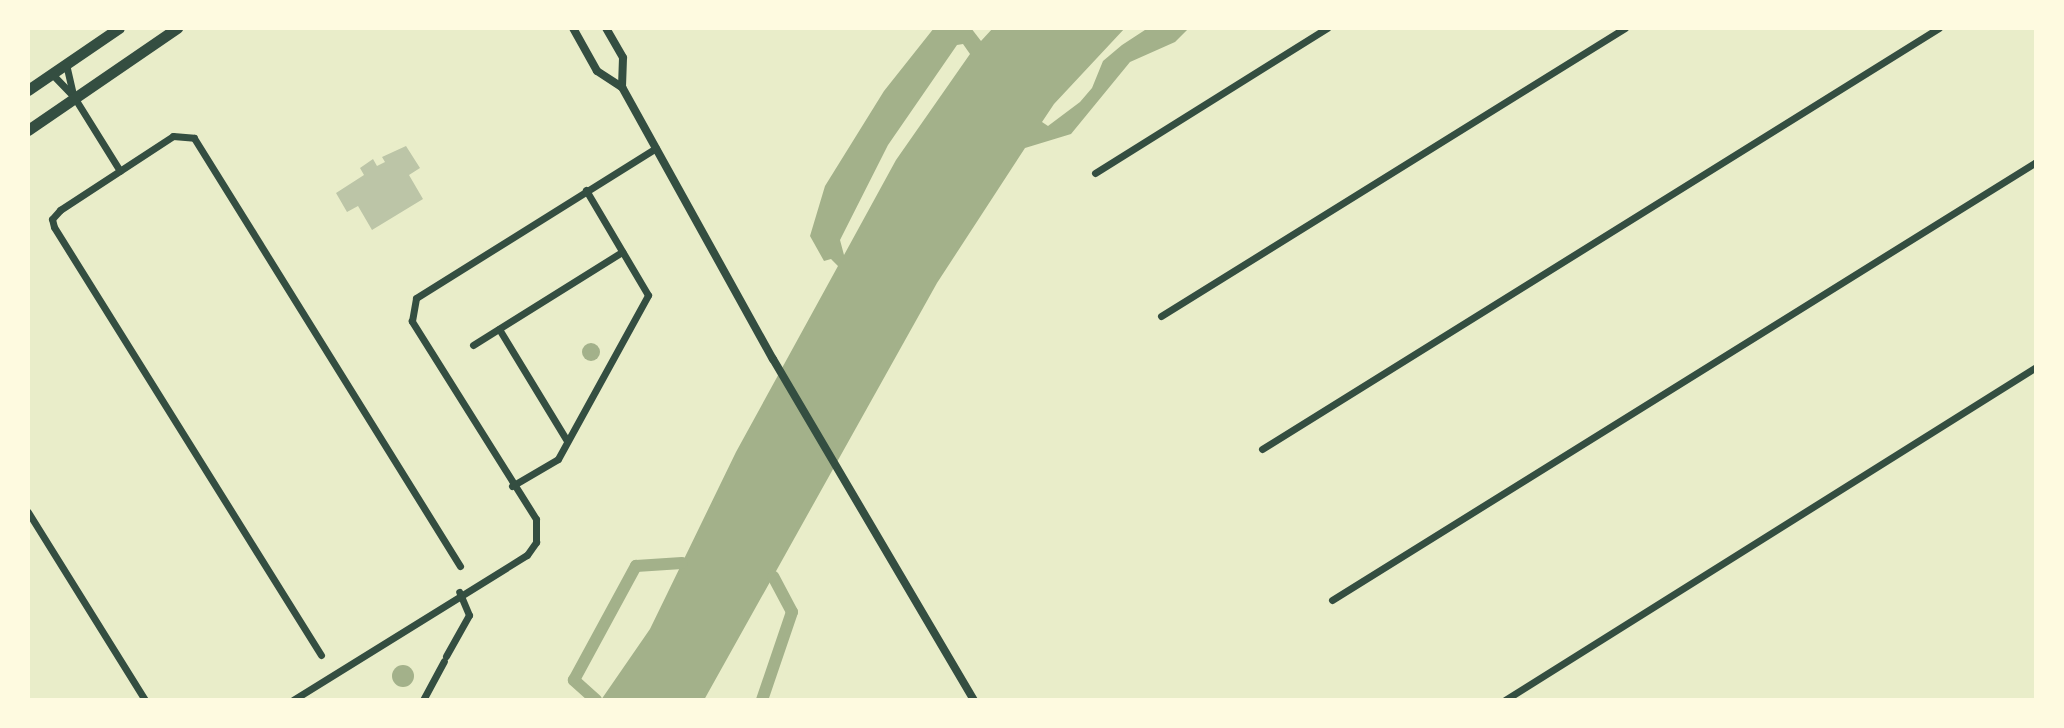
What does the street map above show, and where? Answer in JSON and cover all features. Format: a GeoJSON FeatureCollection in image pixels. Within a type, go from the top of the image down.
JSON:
{"type":"FeatureCollection","features":[{"type":"Feature","properties":{"kind":"main road"},"geometry":{"type":"LineString","coordinates":[[28,90],[119,28]]}},
{"type":"Feature","properties":{"kind":"main road"},"geometry":{"type":"LineString","coordinates":[[28,130],[177,28]]}},
{"type":"Feature","properties":{"kind":"street"},"geometry":{"type":"LineString","coordinates":[[573,28],[597,71],[622,87],[773,359],[974,700]]}},
{"type":"Feature","properties":{"kind":"street"},"geometry":{"type":"LineString","coordinates":[[606,28],[623,58],[622,87]]}},
{"type":"Feature","properties":{"kind":"street"},"geometry":{"type":"LineString","coordinates":[[1095,173],[1327,28]]}},
{"type":"Feature","properties":{"kind":"street"},"geometry":{"type":"LineString","coordinates":[[1161,316],[1625,28]]}},
{"type":"Feature","properties":{"kind":"street"},"geometry":{"type":"LineString","coordinates":[[1262,449],[1939,28]]}},
{"type":"Feature","properties":{"kind":"street"},"geometry":{"type":"LineString","coordinates":[[66,64],[74,97]]}},
{"type":"Feature","properties":{"kind":"street"},"geometry":{"type":"LineString","coordinates":[[52,74],[74,97],[120,171]]}},
{"type":"Feature","properties":{"kind":"street"},"geometry":{"type":"LineString","coordinates":[[321,655],[52,219],[173,136],[194,138],[460,566]]}},
{"type":"Feature","properties":{"kind":"street"},"geometry":{"type":"LineString","coordinates":[[293,700],[459,592],[527,555],[536,542],[536,519],[512,486],[412,321],[413,305],[423,293],[656,148]]}},
{"type":"Feature","properties":{"kind":"street"},"geometry":{"type":"LineString","coordinates":[[1332,600],[2036,162]]}},
{"type":"Feature","properties":{"kind":"street"},"geometry":{"type":"LineString","coordinates":[[512,486],[558,459],[648,295],[586,190]]}},
{"type":"Feature","properties":{"kind":"street"},"geometry":{"type":"LineString","coordinates":[[473,345],[622,252]]}},
{"type":"Feature","properties":{"kind":"street"},"geometry":{"type":"LineString","coordinates":[[499,329],[567,441]]}},
{"type":"Feature","properties":{"kind":"street"},"geometry":{"type":"LineString","coordinates":[[1505,700],[2036,367]]}},
{"type":"Feature","properties":{"kind":"street"},"geometry":{"type":"LineString","coordinates":[[28,512],[145,700]]}},
{"type":"Feature","properties":{"kind":"street"},"geometry":{"type":"LineString","coordinates":[[423,700],[469,615],[459,592]]}},
{"type":"Feature","properties":{"kind":"shaded area"},"geometry":{"type":"Polygon","coordinates":[[[934,28],[971,28],[981,41],[993,28],[1125,28],[1054,104],[1042,122],[1048,126],[1080,102],[1092,88],[1103,61],[1122,45],[1148,28],[1189,28],[1175,42],[1130,62],[1071,134],[1025,148],[937,283],[704,700],[601,700],[650,629],[736,452],[838,266],[831,259],[824,261],[810,236],[825,186],[884,91],[934,28]],[[963,44],[957,45],[888,145],[840,240],[844,255],[896,160],[970,54],[963,44]]]}},
{"type":"Feature","properties":{"kind":"shaded area"},"geometry":{"type":"Polygon","coordinates":[[[591,343],[600,352],[591,361],[582,352],[591,343]]]}},
{"type":"Feature","properties":{"kind":"shaded area"},"geometry":{"type":"Polygon","coordinates":[[[403,665],[411,668],[414,676],[411,684],[403,687],[395,684],[392,676],[395,668],[403,665]]]}},
{"type":"Feature","properties":{"kind":"building"},"geometry":{"type":"Polygon","coordinates":[[[406,146],[420,168],[409,175],[423,199],[372,230],[358,206],[347,212],[336,193],[364,175],[360,168],[373,159],[377,166],[385,162],[382,157],[406,146]]]}},
{"type":"Feature","properties":{"kind":"waterway"},"geometry":{"type":"LineString","coordinates":[[596,700],[574,680],[636,566],[682,563]]}},
{"type":"Feature","properties":{"kind":"waterway"},"geometry":{"type":"LineString","coordinates":[[762,700],[792,612],[773,577]]}}]}
